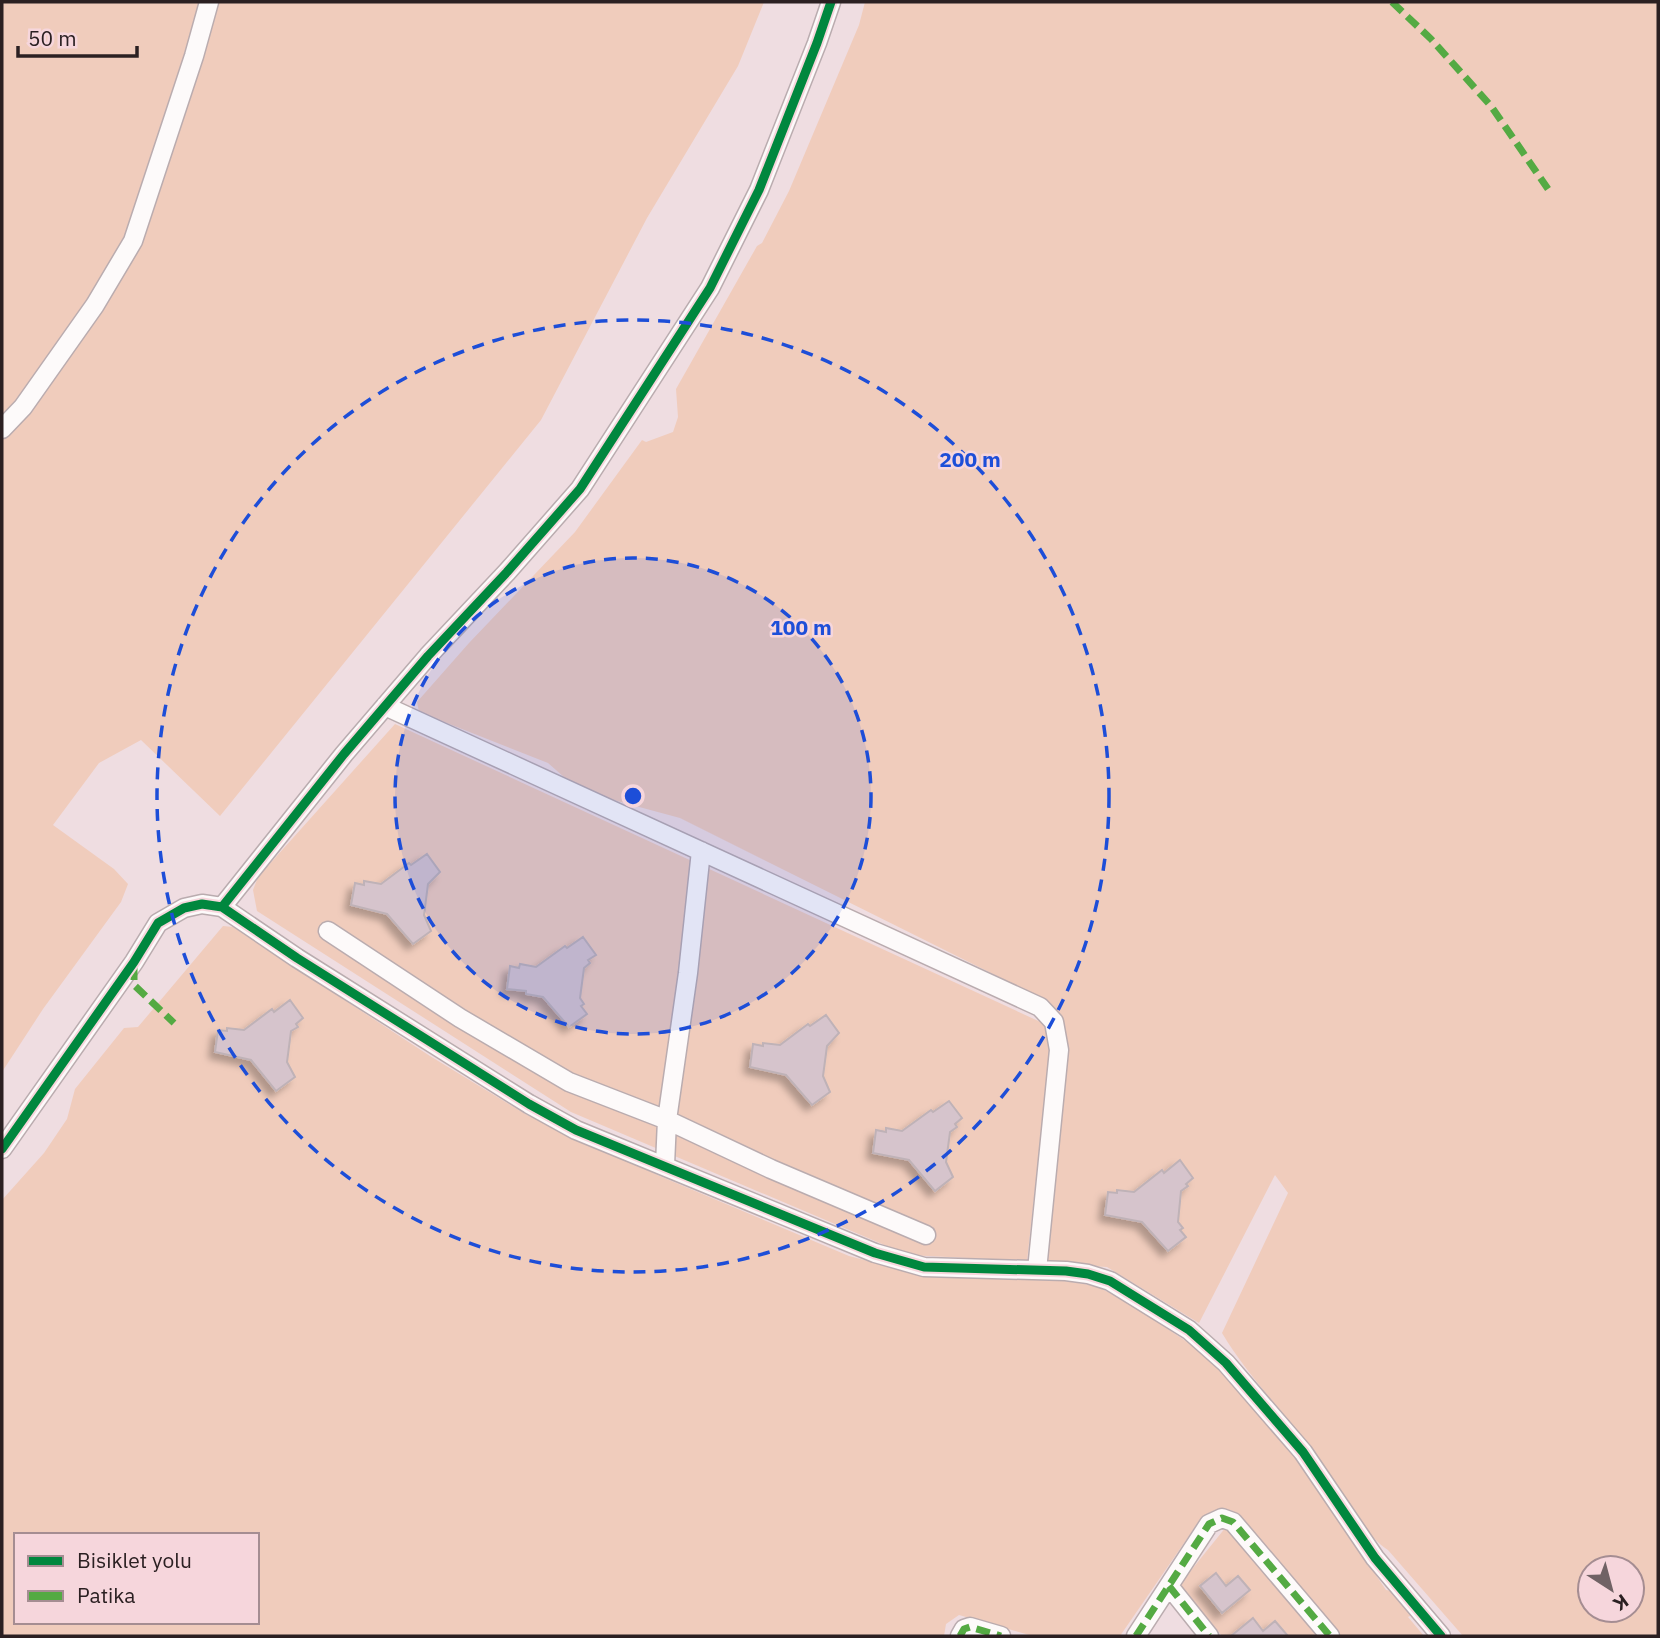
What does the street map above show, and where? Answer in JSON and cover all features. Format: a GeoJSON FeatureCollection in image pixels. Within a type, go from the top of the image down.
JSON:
{"type":"FeatureCollection","features":[{"type":"Feature","properties":{"kind":"street"},"geometry":{"type":"LineString","coordinates":[[2,429],[23,407],[87,316],[133,242],[209,2]]}},
{"type":"Feature","properties":{"kind":"street"},"geometry":{"type":"LineString","coordinates":[[222,907],[385,706],[580,488],[710,288],[758,190],[831,2]]}},
{"type":"Feature","properties":{"kind":"street"},"geometry":{"type":"LineString","coordinates":[[385,706],[1040,1007],[1054,1022],[1059,1050],[1037,1270]]}},
{"type":"Feature","properties":{"kind":"street"},"geometry":{"type":"LineString","coordinates":[[666,1165],[667,1120],[688,973],[701,851]]}},
{"type":"Feature","properties":{"kind":"street"},"geometry":{"type":"LineString","coordinates":[[2,1149],[134,962],[158,923],[184,908],[202,904],[222,907],[540,1111],[576,1129],[907,1264],[933,1268],[1066,1271],[1110,1281],[1189,1330],[1226,1363],[1303,1452],[1375,1558],[1441,1636]]}},
{"type":"Feature","properties":{"kind":"street"},"geometry":{"type":"LineString","coordinates":[[328,931],[460,1018],[569,1082],[667,1120],[771,1169],[926,1235]]}},
{"type":"Feature","properties":{"kind":"street"},"geometry":{"type":"LineString","coordinates":[[1136,1636],[1209,1524],[1222,1518],[1229,1519],[1330,1636]]}},
{"type":"Feature","properties":{"kind":"street"},"geometry":{"type":"LineString","coordinates":[[1169,1586],[1209,1636]]}},
{"type":"Feature","properties":{"kind":"street"},"geometry":{"type":"LineString","coordinates":[[960,1636],[964,1629],[970,1627],[1001,1636]]}},
{"type":"Feature","properties":{"kind":"shaded area"},"geometry":{"type":"Polygon","coordinates":[[[2,2],[764,2],[738,66],[647,218],[541,420],[220,816],[141,740],[99,763],[53,825],[114,869],[128,884],[121,902],[43,1009],[2,1072],[2,2]]]}},
{"type":"Feature","properties":{"kind":"shaded area"},"geometry":{"type":"Polygon","coordinates":[[[865,2],[1658,2],[1658,1636],[1463,1636],[1388,1550],[1367,1531],[1317,1457],[1222,1333],[1288,1193],[1275,1175],[1199,1323],[1107,1267],[1045,1263],[1064,1077],[1064,1025],[1043,999],[680,818],[580,791],[548,763],[419,712],[417,702],[575,532],[642,440],[646,442],[673,432],[678,417],[676,389],[757,246],[762,243],[789,191],[859,25],[865,2]]]}},
{"type":"Feature","properties":{"kind":"shaded area"},"geometry":{"type":"Polygon","coordinates":[[[395,724],[1047,1025],[1052,1036],[1027,1261],[908,1255],[571,1112],[257,911],[253,890],[258,877],[395,724]]]}},
{"type":"Feature","properties":{"kind":"shaded area"},"geometry":{"type":"Polygon","coordinates":[[[223,926],[233,927],[430,1056],[527,1115],[662,1177],[849,1256],[918,1274],[992,1278],[1034,1276],[1096,1286],[1126,1301],[1196,1348],[1218,1367],[1277,1434],[1312,1480],[1386,1590],[1392,1591],[1412,1615],[1408,1617],[1424,1636],[1338,1636],[1233,1511],[1220,1509],[1202,1517],[1120,1636],[1033,1636],[959,1615],[946,1624],[944,1636],[2,1636],[2,1200],[44,1153],[67,1119],[75,1089],[124,1028],[138,1027],[223,926]]]}},
{"type":"Feature","properties":{"kind":"shaded area"},"geometry":{"type":"Polygon","coordinates":[[[1226,1527],[1319,1636],[1222,1636],[1180,1584],[1226,1527]]]}},
{"type":"Feature","properties":{"kind":"building"},"geometry":{"type":"Polygon","coordinates":[[[427,854],[440,872],[428,884],[424,915],[431,931],[413,944],[387,914],[351,905],[355,883],[364,885],[364,881],[381,884],[409,863],[411,865],[427,854]]]}},
{"type":"Feature","properties":{"kind":"building"},"geometry":{"type":"Polygon","coordinates":[[[583,937],[596,955],[588,960],[590,963],[584,968],[580,998],[584,1004],[581,1006],[587,1014],[569,1027],[543,997],[526,994],[526,991],[507,989],[510,966],[519,968],[520,964],[536,967],[583,937]]]}},
{"type":"Feature","properties":{"kind":"building"},"geometry":{"type":"Polygon","coordinates":[[[290,1000],[303,1018],[296,1024],[298,1027],[291,1031],[287,1062],[295,1077],[276,1091],[251,1060],[215,1052],[218,1030],[244,1030],[272,1009],[274,1012],[290,1000]]]}},
{"type":"Feature","properties":{"kind":"building"},"geometry":{"type":"Polygon","coordinates":[[[826,1015],[839,1033],[827,1046],[823,1076],[830,1092],[812,1105],[786,1075],[750,1067],[753,1044],[780,1045],[808,1024],[810,1026],[826,1015]]]}},
{"type":"Feature","properties":{"kind":"building"},"geometry":{"type":"Polygon","coordinates":[[[949,1101],[962,1118],[950,1132],[946,1162],[953,1177],[935,1191],[909,1160],[873,1153],[876,1130],[886,1132],[886,1128],[902,1131],[949,1101]]]}},
{"type":"Feature","properties":{"kind":"building"},"geometry":{"type":"Polygon","coordinates":[[[1180,1160],[1193,1178],[1181,1191],[1178,1222],[1186,1237],[1168,1251],[1142,1222],[1105,1215],[1108,1192],[1134,1192],[1180,1160]]]}},
{"type":"Feature","properties":{"kind":"building"},"geometry":{"type":"Polygon","coordinates":[[[1216,1573],[1226,1586],[1238,1576],[1250,1590],[1222,1613],[1200,1586],[1216,1573]]]}},
{"type":"Feature","properties":{"kind":"building"},"geometry":{"type":"Polygon","coordinates":[[[1253,1618],[1263,1631],[1275,1621],[1288,1636],[1231,1636],[1253,1618]]]}},
{"type":"Feature","properties":{"kind":"marked path"},"geometry":{"type":"LineString","coordinates":[[1392,2],[1431,39],[1491,106],[1548,189]]}},
{"type":"Feature","properties":{"kind":"marked path"},"geometry":{"type":"LineString","coordinates":[[134,966],[134,985],[174,1023]]}},
{"type":"Feature","properties":{"kind":"marked path"},"geometry":{"type":"LineString","coordinates":[[1136,1636],[1209,1524],[1222,1518],[1233,1522],[1330,1636]]}},
{"type":"Feature","properties":{"kind":"marked path"},"geometry":{"type":"LineString","coordinates":[[1169,1586],[1209,1636]]}},
{"type":"Feature","properties":{"kind":"marked path"},"geometry":{"type":"LineString","coordinates":[[960,1636],[964,1629],[970,1627],[1001,1636]]}},
{"type":"Feature","properties":{"kind":"cycle path"},"geometry":{"type":"LineString","coordinates":[[2,1149],[134,962],[158,923],[184,908],[202,904],[222,907],[344,754],[428,656],[580,489],[710,288],[759,190],[831,2]]}},
{"type":"Feature","properties":{"kind":"cycle path"},"geometry":{"type":"LineString","coordinates":[[222,907],[297,958],[529,1104],[576,1130],[875,1253],[924,1267],[1066,1271],[1110,1281],[1189,1330],[1226,1363],[1303,1452],[1375,1558],[1441,1636]]}}]}
